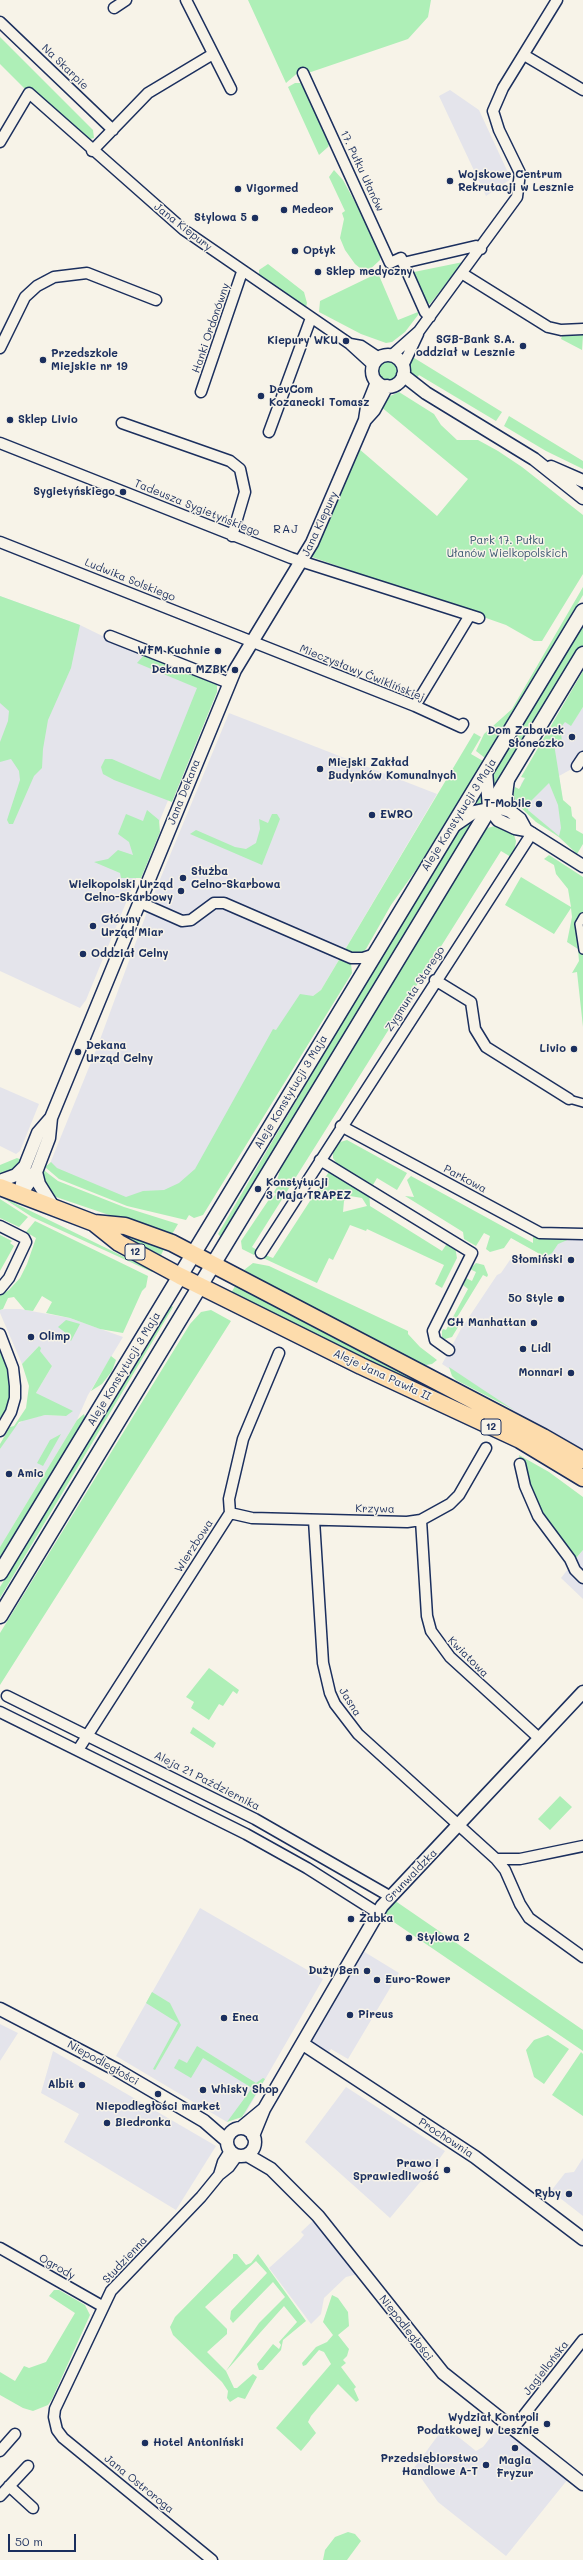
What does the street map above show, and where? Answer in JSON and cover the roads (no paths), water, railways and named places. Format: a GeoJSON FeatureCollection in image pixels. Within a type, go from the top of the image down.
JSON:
{"type":"FeatureCollection","features":[{"type":"Feature","properties":{"kind":"main road","name":"Aleje Konstytucji 3 Maja"},"geometry":{"type":"LineString","coordinates":[[0,1573],[583,611]]}},
{"type":"Feature","properties":{"kind":"main road","name":"Aleje Konstytucji 3 Maja"},"geometry":{"type":"LineString","coordinates":[[0,1616],[583,654]]}},
{"type":"Feature","properties":{"kind":"main road","name":"12"},"geometry":{"type":"LineString","coordinates":[[0,1187],[94,1223],[125,1226],[172,1243],[193,1254]]}},
{"type":"Feature","properties":{"kind":"main road","name":"12"},"geometry":{"type":"LineString","coordinates":[[94,1223],[119,1243],[180,1276]]}},
{"type":"Feature","properties":{"kind":"main road","name":"Aleje Jana Pawła II"},"geometry":{"type":"LineString","coordinates":[[193,1254],[456,1391],[583,1460]]}},
{"type":"Feature","properties":{"kind":"main road","name":"Aleje Jana Pawła II"},"geometry":{"type":"LineString","coordinates":[[180,1276],[361,1366],[520,1440],[583,1478]]}},
{"type":"Feature","properties":{"kind":"street"},"geometry":{"type":"LineString","coordinates":[[114,8],[126,0]]}},
{"type":"Feature","properties":{"kind":"street"},"geometry":{"type":"LineString","coordinates":[[186,0],[231,89]]}},
{"type":"Feature","properties":{"kind":"street"},"geometry":{"type":"LineString","coordinates":[[393,378],[419,331],[463,274],[517,197],[521,184],[520,173],[499,130],[493,111],[503,88],[557,0]]}},
{"type":"Feature","properties":{"kind":"street","name":"Na Skarpie"},"geometry":{"type":"LineString","coordinates":[[0,22],[113,130]]}},
{"type":"Feature","properties":{"kind":"street"},"geometry":{"type":"LineString","coordinates":[[92,151],[148,93],[214,54]]}},
{"type":"Feature","properties":{"kind":"street"},"geometry":{"type":"LineString","coordinates":[[524,55],[583,90]]}},
{"type":"Feature","properties":{"kind":"street","name":"17. Pułku Ułanów"},"geometry":{"type":"LineString","coordinates":[[303,73],[390,262],[402,260]]}},
{"type":"Feature","properties":{"kind":"street","name":"Jana Kiepury"},"geometry":{"type":"LineString","coordinates":[[0,142],[29,93],[92,151],[184,230],[242,272],[376,361]]}},
{"type":"Feature","properties":{"kind":"street"},"geometry":{"type":"LineString","coordinates":[[430,316],[425,312],[402,260],[476,246],[481,249]]}},
{"type":"Feature","properties":{"kind":"street","name":"Hanki Ordonówny"},"geometry":{"type":"LineString","coordinates":[[201,392],[242,272]]}},
{"type":"Feature","properties":{"kind":"street"},"geometry":{"type":"LineString","coordinates":[[0,348],[25,297],[38,286],[54,277],[87,274],[156,300]]}},
{"type":"Feature","properties":{"kind":"street"},"geometry":{"type":"LineString","coordinates":[[463,274],[548,327],[561,330],[583,329]]}},
{"type":"Feature","properties":{"kind":"street"},"geometry":{"type":"LineString","coordinates":[[269,432],[311,318]]}},
{"type":"Feature","properties":{"kind":"street"},"geometry":{"type":"LineString","coordinates":[[419,331],[392,355],[376,361],[372,372],[393,378],[426,393],[534,459],[583,498]]}},
{"type":"Feature","properties":{"kind":"street"},"geometry":{"type":"LineString","coordinates":[[392,355],[399,360],[393,378]]}},
{"type":"Feature","properties":{"kind":"street","name":"Jana Kiepury"},"geometry":{"type":"LineString","coordinates":[[302,562],[365,420],[366,407],[393,378]]}},
{"type":"Feature","properties":{"kind":"street"},"geometry":{"type":"LineString","coordinates":[[122,422],[230,461],[240,469],[245,492],[232,536]]}},
{"type":"Feature","properties":{"kind":"street","name":"Tadeusza Sygietyńskiego"},"geometry":{"type":"LineString","coordinates":[[0,442],[232,536],[302,562],[475,616],[415,706]]}},
{"type":"Feature","properties":{"kind":"street"},"geometry":{"type":"LineString","coordinates":[[534,459],[583,481]]}},
{"type":"Feature","properties":{"kind":"street","name":"Ludwika Solskiego"},"geometry":{"type":"LineString","coordinates":[[0,542],[251,641]]}},
{"type":"Feature","properties":{"kind":"street","name":"Jana Dekana"},"geometry":{"type":"LineString","coordinates":[[20,1195],[30,1169],[38,1133],[51,1118],[138,902],[229,683],[251,641],[302,562]]}},
{"type":"Feature","properties":{"kind":"street"},"geometry":{"type":"LineString","coordinates":[[110,636],[229,683]]}},
{"type":"Feature","properties":{"kind":"street","name":"Mieczysławy Ćwiklińskiej"},"geometry":{"type":"LineString","coordinates":[[251,641],[415,706],[461,727],[463,724]]}},
{"type":"Feature","properties":{"kind":"street"},"geometry":{"type":"LineString","coordinates":[[577,766],[583,757]]}},
{"type":"Feature","properties":{"kind":"street"},"geometry":{"type":"LineString","coordinates":[[486,771],[489,808],[498,820],[515,828],[529,831]]}},
{"type":"Feature","properties":{"kind":"street"},"geometry":{"type":"LineString","coordinates":[[509,776],[506,795],[510,811]]}},
{"type":"Feature","properties":{"kind":"street"},"geometry":{"type":"LineString","coordinates":[[451,828],[474,812],[498,807],[510,811],[520,819],[529,831],[583,866]]}},
{"type":"Feature","properties":{"kind":"street"},"geometry":{"type":"LineString","coordinates":[[473,835],[489,822],[498,820]]}},
{"type":"Feature","properties":{"kind":"street","name":"Zygmunta Starego"},"geometry":{"type":"LineString","coordinates":[[261,1253],[529,831]]}},
{"type":"Feature","properties":{"kind":"street"},"geometry":{"type":"LineString","coordinates":[[138,902],[178,920],[187,922],[214,903],[224,903],[351,958],[363,958],[375,954]]}},
{"type":"Feature","properties":{"kind":"street"},"geometry":{"type":"LineString","coordinates":[[583,917],[579,924],[583,950]]}},
{"type":"Feature","properties":{"kind":"street"},"geometry":{"type":"LineString","coordinates":[[351,958],[360,979]]}},
{"type":"Feature","properties":{"kind":"street"},"geometry":{"type":"LineString","coordinates":[[435,980],[471,1002],[475,1029],[486,1047],[569,1099],[583,1103]]}},
{"type":"Feature","properties":{"kind":"street","name":"Parkowa"},"geometry":{"type":"LineString","coordinates":[[341,1126],[540,1233],[583,1234]]}},
{"type":"Feature","properties":{"kind":"street"},"geometry":{"type":"LineString","coordinates":[[320,1160],[472,1253],[433,1331],[435,1340],[449,1350]]}},
{"type":"Feature","properties":{"kind":"street"},"geometry":{"type":"LineString","coordinates":[[0,1181],[30,1169],[54,1208]]}},
{"type":"Feature","properties":{"kind":"street"},"geometry":{"type":"LineString","coordinates":[[0,1226],[24,1238],[26,1242],[9,1278],[0,1289]]}},
{"type":"Feature","properties":{"kind":"street"},"geometry":{"type":"LineString","coordinates":[[0,1334],[13,1368],[16,1386],[15,1398],[11,1412],[0,1431]]}},
{"type":"Feature","properties":{"kind":"street"},"geometry":{"type":"LineString","coordinates":[[230,1513],[229,1499],[243,1439],[279,1353]]}},
{"type":"Feature","properties":{"kind":"street","name":"Krzywa"},"geometry":{"type":"LineString","coordinates":[[230,1513],[252,1518],[407,1522],[421,1520],[450,1504],[459,1495],[486,1448]]}},
{"type":"Feature","properties":{"kind":"street"},"geometry":{"type":"LineString","coordinates":[[520,1464],[527,1490],[538,1516],[570,1559],[575,1570],[583,1578]]}},
{"type":"Feature","properties":{"kind":"street","name":"Wierzbowa"},"geometry":{"type":"LineString","coordinates":[[78,1750],[230,1513]]}},
{"type":"Feature","properties":{"kind":"street","name":"Jasna"},"geometry":{"type":"LineString","coordinates":[[314,1520],[323,1663],[330,1693],[335,1704],[358,1734],[496,1859],[511,1880],[520,1904],[529,1918],[583,1957]]}},
{"type":"Feature","properties":{"kind":"street","name":"Kwiatowa"},"geometry":{"type":"LineString","coordinates":[[421,1520],[427,1616],[431,1631],[439,1645],[468,1676],[540,1739]]}},
{"type":"Feature","properties":{"kind":"street","name":"Grunwaldzka"},"geometry":{"type":"LineString","coordinates":[[240,2143],[264,2109],[303,2044],[378,1913],[391,1897],[583,1692]]}},
{"type":"Feature","properties":{"kind":"street","name":"Aleja 21 Października"},"geometry":{"type":"LineString","coordinates":[[7,1696],[255,1819],[391,1897]]}},
{"type":"Feature","properties":{"kind":"street"},"geometry":{"type":"LineString","coordinates":[[0,1712],[246,1834],[307,1868],[378,1913]]}},
{"type":"Feature","properties":{"kind":"street"},"geometry":{"type":"LineString","coordinates":[[496,1859],[520,1859],[583,1846]]}},
{"type":"Feature","properties":{"kind":"street"},"geometry":{"type":"LineString","coordinates":[[511,1880],[520,1859]]}},
{"type":"Feature","properties":{"kind":"street","name":"Niepodległości"},"geometry":{"type":"LineString","coordinates":[[0,2009],[111,2067],[204,2121],[240,2143],[272,2169],[318,2216],[428,2358],[443,2373],[583,2484]]}},
{"type":"Feature","properties":{"kind":"street","name":"Prochownia"},"geometry":{"type":"LineString","coordinates":[[303,2044],[475,2157],[583,2239]]}},
{"type":"Feature","properties":{"kind":"street","name":"Studzienna"},"geometry":{"type":"LineString","coordinates":[[54,2424],[55,2409],[102,2306],[119,2282],[219,2175],[229,2167],[240,2143]]}},
{"type":"Feature","properties":{"kind":"street","name":"Ogrody"},"geometry":{"type":"LineString","coordinates":[[0,2248],[102,2306]]}},
{"type":"Feature","properties":{"kind":"street","name":"Jagiellońska"},"geometry":{"type":"LineString","coordinates":[[513,2429],[583,2340]]}},
{"type":"Feature","properties":{"kind":"street","name":"Jana Ostroroga"},"geometry":{"type":"LineString","coordinates":[[54,2424],[63,2438],[212,2560]]}},
{"type":"Feature","properties":{"kind":"street"},"geometry":{"type":"LineString","coordinates":[[0,2451],[15,2434]]}},
{"type":"Feature","properties":{"kind":"street"},"geometry":{"type":"LineString","coordinates":[[0,2496],[28,2466]]}},
{"type":"Feature","properties":{"kind":"street"},"geometry":{"type":"LineString","coordinates":[[9,2486],[33,2508]]}},
{"type":"Feature","properties":{"kind":"place","name":"Wojskowe Centrum Rekrutacji w Lesznie"},"geometry":{"type":"Point","coordinates":[450,181]}},
{"type":"Feature","properties":{"kind":"place","name":"Vigormed"},"geometry":{"type":"Point","coordinates":[238,189]}},
{"type":"Feature","properties":{"kind":"place","name":"Medeor"},"geometry":{"type":"Point","coordinates":[284,210]}},
{"type":"Feature","properties":{"kind":"place","name":"Stylowa 5"},"geometry":{"type":"Point","coordinates":[255,218]}},
{"type":"Feature","properties":{"kind":"place","name":"Optyk"},"geometry":{"type":"Point","coordinates":[295,251]}},
{"type":"Feature","properties":{"kind":"place","name":"Sklep medyczny"},"geometry":{"type":"Point","coordinates":[318,272]}},
{"type":"Feature","properties":{"kind":"place","name":"Kiepury WKU"},"geometry":{"type":"Point","coordinates":[346,341]}},
{"type":"Feature","properties":{"kind":"place","name":"SGB-Bank S.A. oddział w Lesznie"},"geometry":{"type":"Point","coordinates":[523,346]}},
{"type":"Feature","properties":{"kind":"place","name":"Przedszkole Miejskie nr 19"},"geometry":{"type":"Point","coordinates":[43,360]}},
{"type":"Feature","properties":{"kind":"place","name":"DevCom Kozanecki Tomasz"},"geometry":{"type":"Point","coordinates":[261,396]}},
{"type":"Feature","properties":{"kind":"place","name":"Sklep Livio"},"geometry":{"type":"Point","coordinates":[10,420]}},
{"type":"Feature","properties":{"kind":"place","name":"Sygietyńskiego"},"geometry":{"type":"Point","coordinates":[123,492]}},
{"type":"Feature","properties":{"kind":"place","name":"WFM Kuchnie"},"geometry":{"type":"Point","coordinates":[218,651]}},
{"type":"Feature","properties":{"kind":"place","name":"Dekana MZBK"},"geometry":{"type":"Point","coordinates":[235,670]}},
{"type":"Feature","properties":{"kind":"place","name":"Dom Zabawek Słoneczko"},"geometry":{"type":"Point","coordinates":[572,737]}},
{"type":"Feature","properties":{"kind":"place","name":"Miejski Zakład Budynków Komunalnych"},"geometry":{"type":"Point","coordinates":[320,769]}},
{"type":"Feature","properties":{"kind":"place","name":"T-Mobile"},"geometry":{"type":"Point","coordinates":[539,804]}},
{"type":"Feature","properties":{"kind":"place","name":"EWRO"},"geometry":{"type":"Point","coordinates":[372,815]}},
{"type":"Feature","properties":{"kind":"place","name":"Służba Celno-Skarbowa"},"geometry":{"type":"Point","coordinates":[183,878]}},
{"type":"Feature","properties":{"kind":"place","name":"Wielkopolski Urząd Celno-Skarbowy"},"geometry":{"type":"Point","coordinates":[181,891]}},
{"type":"Feature","properties":{"kind":"place","name":"Główny Urząd Miar"},"geometry":{"type":"Point","coordinates":[93,926]}},
{"type":"Feature","properties":{"kind":"place","name":"Oddział Celny"},"geometry":{"type":"Point","coordinates":[83,954]}},
{"type":"Feature","properties":{"kind":"place","name":"Livio"},"geometry":{"type":"Point","coordinates":[574,1049]}},
{"type":"Feature","properties":{"kind":"place","name":"Dekana Urząd Celny"},"geometry":{"type":"Point","coordinates":[78,1052]}},
{"type":"Feature","properties":{"kind":"place","name":"Konstytucji 3 Maja TRAPEZ"},"geometry":{"type":"Point","coordinates":[258,1189]}},
{"type":"Feature","properties":{"kind":"place","name":"Słomiński"},"geometry":{"type":"Point","coordinates":[571,1260]}},
{"type":"Feature","properties":{"kind":"place","name":"50 Style"},"geometry":{"type":"Point","coordinates":[561,1299]}},
{"type":"Feature","properties":{"kind":"place","name":"CH Manhattan"},"geometry":{"type":"Point","coordinates":[534,1323]}},
{"type":"Feature","properties":{"kind":"place","name":"Olimp"},"geometry":{"type":"Point","coordinates":[31,1337]}},
{"type":"Feature","properties":{"kind":"place","name":"Lidl"},"geometry":{"type":"Point","coordinates":[523,1349]}},
{"type":"Feature","properties":{"kind":"place","name":"Monnari"},"geometry":{"type":"Point","coordinates":[571,1373]}},
{"type":"Feature","properties":{"kind":"place","name":"Amic"},"geometry":{"type":"Point","coordinates":[9,1474]}},
{"type":"Feature","properties":{"kind":"place","name":"Żabka"},"geometry":{"type":"Point","coordinates":[351,1919]}},
{"type":"Feature","properties":{"kind":"place","name":"Stylowa 2"},"geometry":{"type":"Point","coordinates":[409,1938]}},
{"type":"Feature","properties":{"kind":"place","name":"Duży Ben"},"geometry":{"type":"Point","coordinates":[367,1971]}},
{"type":"Feature","properties":{"kind":"place","name":"Euro-Rower"},"geometry":{"type":"Point","coordinates":[377,1980]}},
{"type":"Feature","properties":{"kind":"place","name":"Pireus"},"geometry":{"type":"Point","coordinates":[350,2015]}},
{"type":"Feature","properties":{"kind":"place","name":"Enea"},"geometry":{"type":"Point","coordinates":[224,2018]}},
{"type":"Feature","properties":{"kind":"place","name":"Albit"},"geometry":{"type":"Point","coordinates":[82,2085]}},
{"type":"Feature","properties":{"kind":"place","name":"Whisky Shop"},"geometry":{"type":"Point","coordinates":[203,2090]}},
{"type":"Feature","properties":{"kind":"place","name":"Niepodległości market"},"geometry":{"type":"Point","coordinates":[158,2094]}},
{"type":"Feature","properties":{"kind":"place","name":"Biedronka"},"geometry":{"type":"Point","coordinates":[107,2123]}},
{"type":"Feature","properties":{"kind":"place","name":"Prawo i Sprawiedliwość"},"geometry":{"type":"Point","coordinates":[447,2170]}},
{"type":"Feature","properties":{"kind":"place","name":"Ryby"},"geometry":{"type":"Point","coordinates":[569,2194]}},
{"type":"Feature","properties":{"kind":"place","name":"Wydział Kontroli Podatkowej w Lesznie"},"geometry":{"type":"Point","coordinates":[547,2424]}},
{"type":"Feature","properties":{"kind":"place","name":"Hotel Antoniński"},"geometry":{"type":"Point","coordinates":[145,2443]}},
{"type":"Feature","properties":{"kind":"place","name":"Magia Fryzur"},"geometry":{"type":"Point","coordinates":[515,2448]}},
{"type":"Feature","properties":{"kind":"place","name":"Przedsiębiorstwo Handlowe A-T"},"geometry":{"type":"Point","coordinates":[486,2465]}},
{"type":"Feature","properties":{"kind":"district","name":"RAJ"},"geometry":{"type":"Point","coordinates":[286,529]}},
{"type":"Feature","properties":{"kind":"park label","name":"Park 17. Pułku Ułanów Wielkopolskich"},"geometry":{"type":"Point","coordinates":[507,547]}}]}
